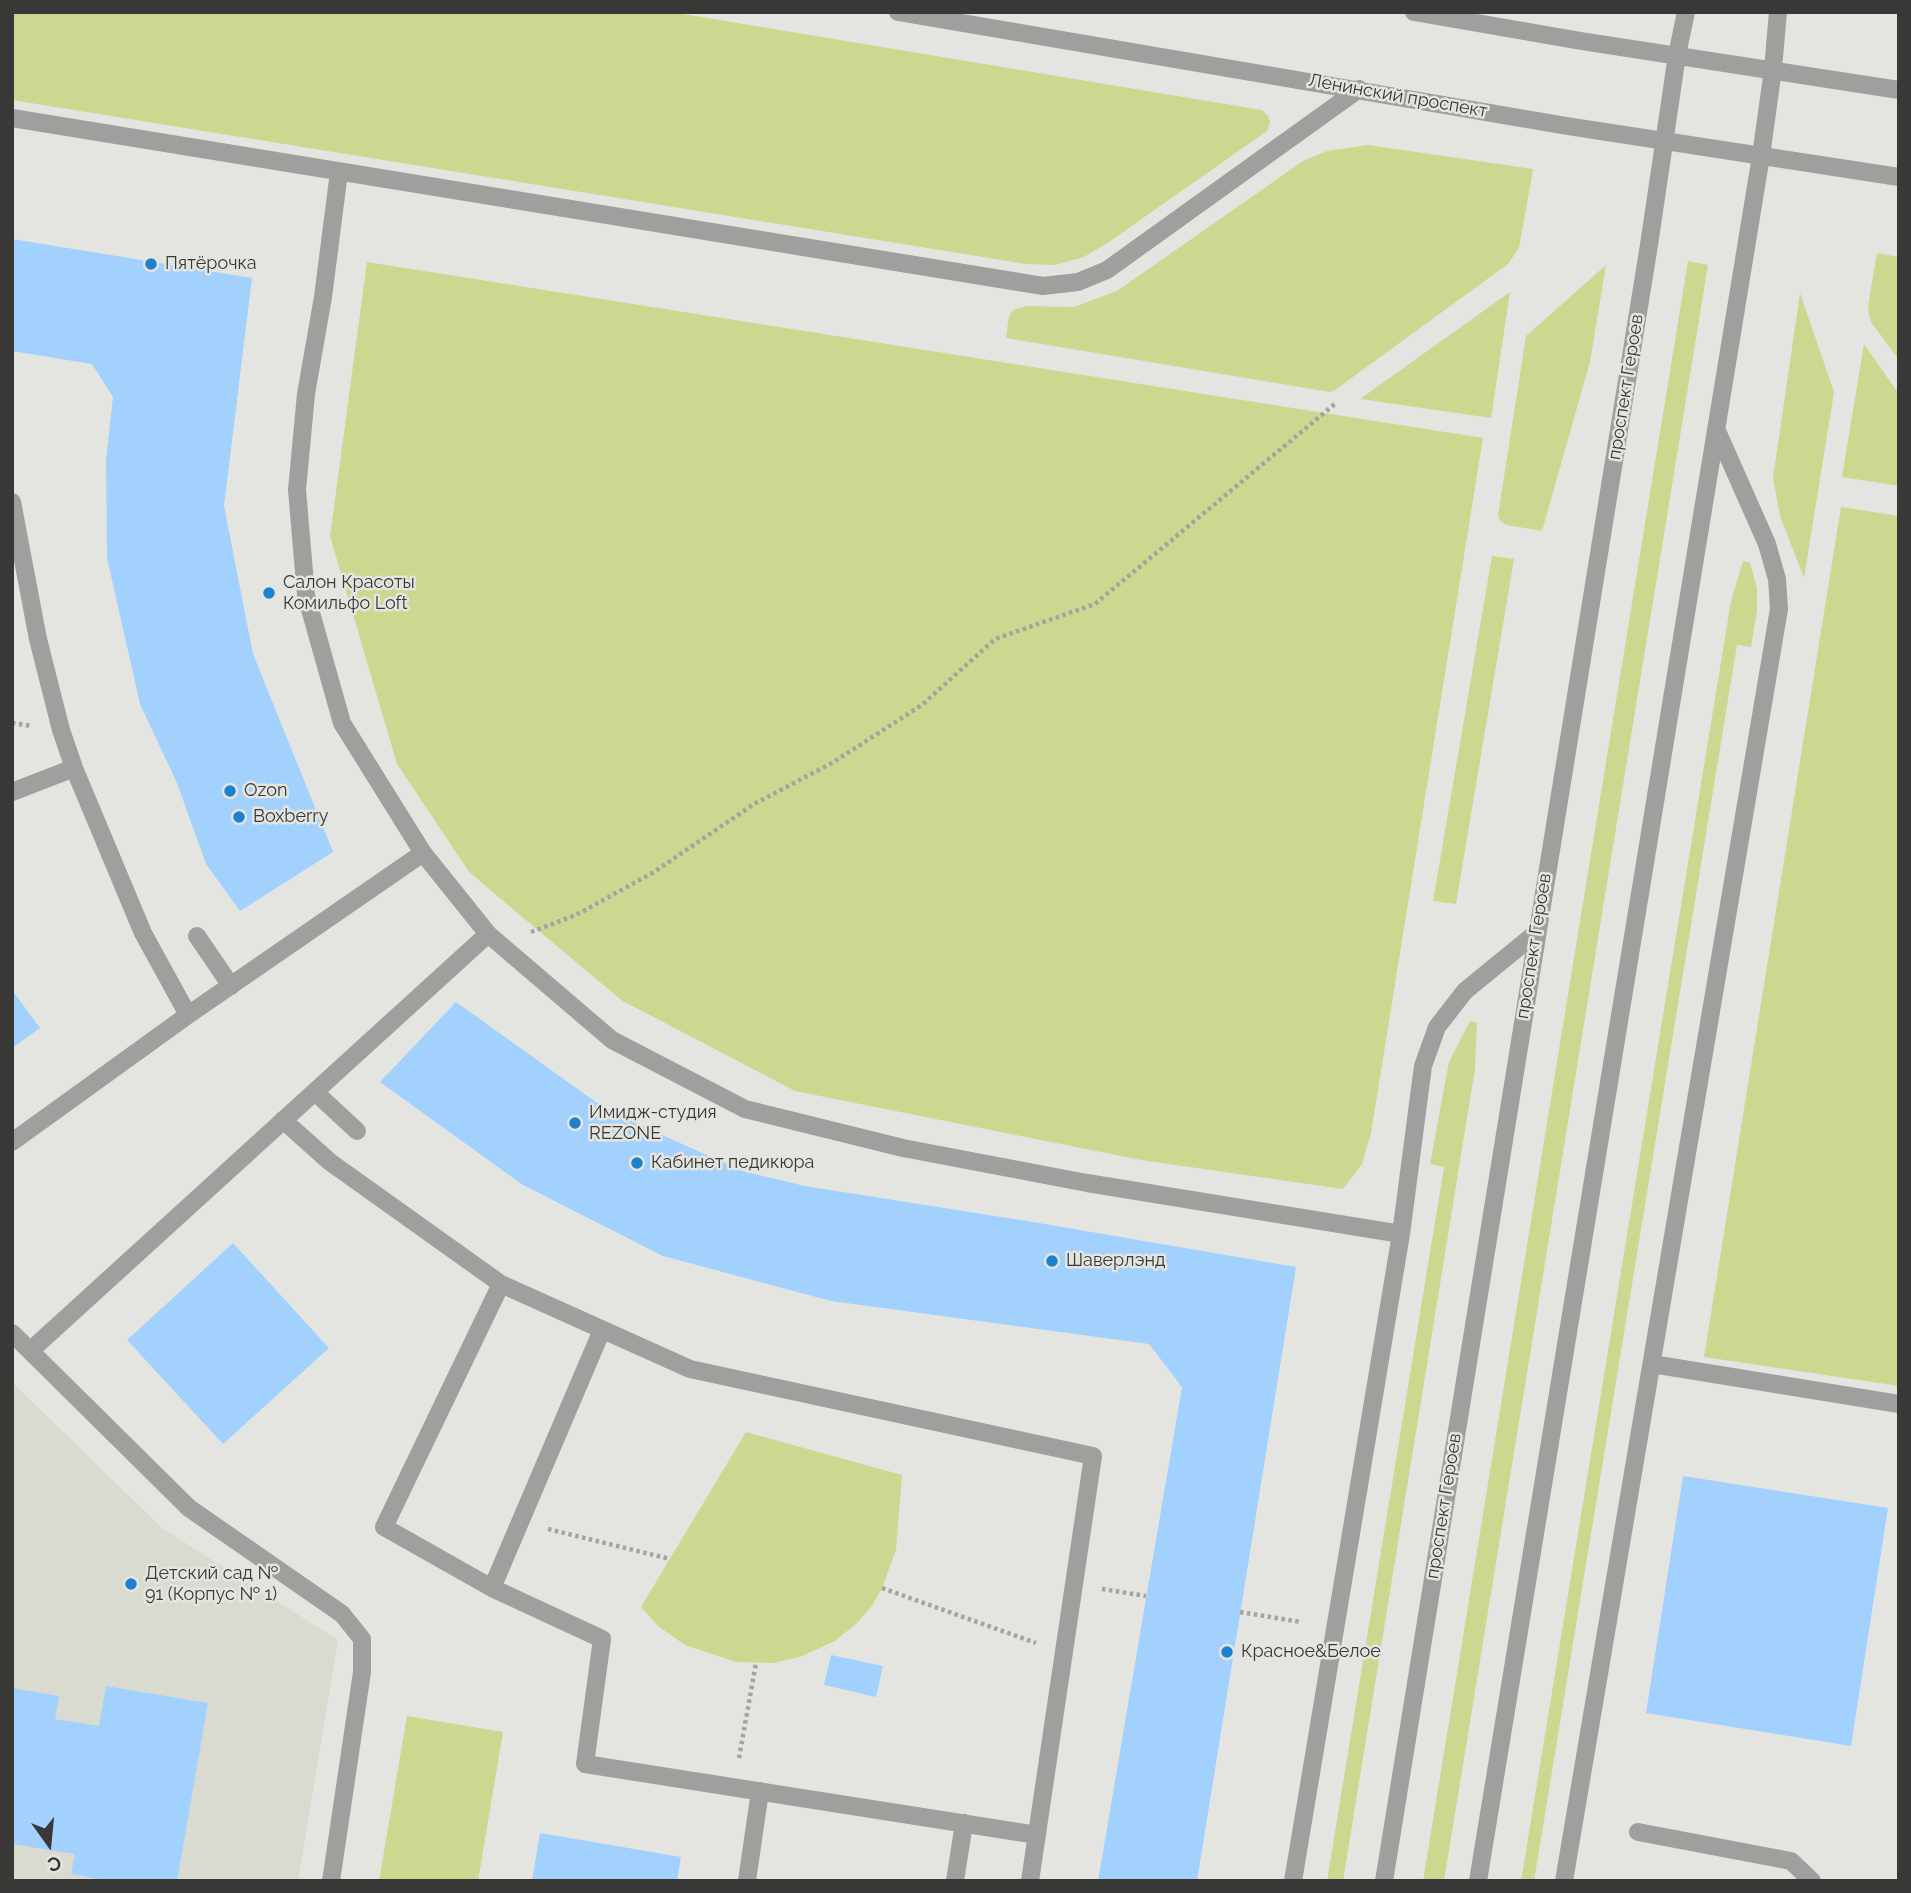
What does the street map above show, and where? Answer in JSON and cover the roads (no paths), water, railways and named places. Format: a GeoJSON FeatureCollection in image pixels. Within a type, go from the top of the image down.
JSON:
{"type":"FeatureCollection","features":[{"type":"Feature","properties":{"kind":"street","name":"Ленинский проспект"},"geometry":{"type":"LineString","coordinates":[[898,12],[1664,141],[1899,177]]}},
{"type":"Feature","properties":{"kind":"street"},"geometry":{"type":"LineString","coordinates":[[1414,12],[1581,41],[1899,90]]}},
{"type":"Feature","properties":{"kind":"street","name":"проспект Героев"},"geometry":{"type":"LineString","coordinates":[[1384,1881],[1686,12]]}},
{"type":"Feature","properties":{"kind":"street"},"geometry":{"type":"LineString","coordinates":[[1478,1881],[1717,431],[1761,156],[1778,12]]}},
{"type":"Feature","properties":{"kind":"street"},"geometry":{"type":"LineString","coordinates":[[12,118],[1043,286],[1078,282],[1107,270],[1359,89]]}},
{"type":"Feature","properties":{"kind":"street"},"geometry":{"type":"LineString","coordinates":[[339,172],[323,297],[306,394],[297,490],[306,595],[342,723],[424,853],[494,939],[612,1040],[745,1109],[903,1148],[1087,1183],[1401,1234]]}},
{"type":"Feature","properties":{"kind":"street"},"geometry":{"type":"LineString","coordinates":[[1564,1881],[1779,609],[1777,579],[1767,544],[1717,431]]}},
{"type":"Feature","properties":{"kind":"street"},"geometry":{"type":"LineString","coordinates":[[12,502],[38,639],[61,730],[74,768],[143,933],[188,1015]]}},
{"type":"Feature","properties":{"kind":"street"},"geometry":{"type":"LineString","coordinates":[[12,792],[74,768]]}},
{"type":"Feature","properties":{"kind":"street"},"geometry":{"type":"LineString","coordinates":[[12,1142],[188,1015],[424,853]]}},
{"type":"Feature","properties":{"kind":"street"},"geometry":{"type":"LineString","coordinates":[[1293,1881],[1401,1234],[1423,1066],[1437,1027],[1465,991],[1536,933]]}},
{"type":"Feature","properties":{"kind":"street"},"geometry":{"type":"LineString","coordinates":[[197,936],[231,986]]}},
{"type":"Feature","properties":{"kind":"street"},"geometry":{"type":"LineString","coordinates":[[30,1351],[283,1120],[494,939]]}},
{"type":"Feature","properties":{"kind":"street"},"geometry":{"type":"LineString","coordinates":[[315,1092],[357,1131]]}},
{"type":"Feature","properties":{"kind":"street"},"geometry":{"type":"LineString","coordinates":[[283,1120],[330,1161],[501,1284],[690,1369],[1093,1456],[1030,1881]]}},
{"type":"Feature","properties":{"kind":"street"},"geometry":{"type":"LineString","coordinates":[[501,1284],[384,1527],[492,1588],[602,1639],[584,1764],[1037,1835]]}},
{"type":"Feature","properties":{"kind":"street"},"geometry":{"type":"LineString","coordinates":[[492,1588],[602,1330]]}},
{"type":"Feature","properties":{"kind":"street"},"geometry":{"type":"LineString","coordinates":[[12,1333],[188,1508],[342,1614],[362,1639],[362,1672],[331,1881]]}},
{"type":"Feature","properties":{"kind":"street"},"geometry":{"type":"LineString","coordinates":[[1652,1363],[1899,1404]]}},
{"type":"Feature","properties":{"kind":"street"},"geometry":{"type":"LineString","coordinates":[[747,1881],[760,1791]]}},
{"type":"Feature","properties":{"kind":"street"},"geometry":{"type":"LineString","coordinates":[[955,1881],[964,1824]]}},
{"type":"Feature","properties":{"kind":"street"},"geometry":{"type":"LineString","coordinates":[[1638,1832],[1791,1861],[1812,1881]]}},
{"type":"Feature","properties":{"kind":"place","name":"Пятёрочка"},"geometry":{"type":"Point","coordinates":[151,264]}},
{"type":"Feature","properties":{"kind":"place","name":"Салон Красоты Комильфо Loft"},"geometry":{"type":"Point","coordinates":[269,593]}},
{"type":"Feature","properties":{"kind":"place","name":"Ozon"},"geometry":{"type":"Point","coordinates":[230,791]}},
{"type":"Feature","properties":{"kind":"place","name":"Boxberry"},"geometry":{"type":"Point","coordinates":[239,817]}},
{"type":"Feature","properties":{"kind":"place","name":"Имидж-студия REZONE"},"geometry":{"type":"Point","coordinates":[575,1123]}},
{"type":"Feature","properties":{"kind":"place","name":"Кабинет педикюра"},"geometry":{"type":"Point","coordinates":[637,1163]}},
{"type":"Feature","properties":{"kind":"place","name":"Шаверлэнд"},"geometry":{"type":"Point","coordinates":[1052,1261]}},
{"type":"Feature","properties":{"kind":"place","name":"Детский сад № 91 (Корпус № 1)"},"geometry":{"type":"Point","coordinates":[131,1584]}},
{"type":"Feature","properties":{"kind":"place","name":"Красное&Белое"},"geometry":{"type":"Point","coordinates":[1227,1652]}}]}
